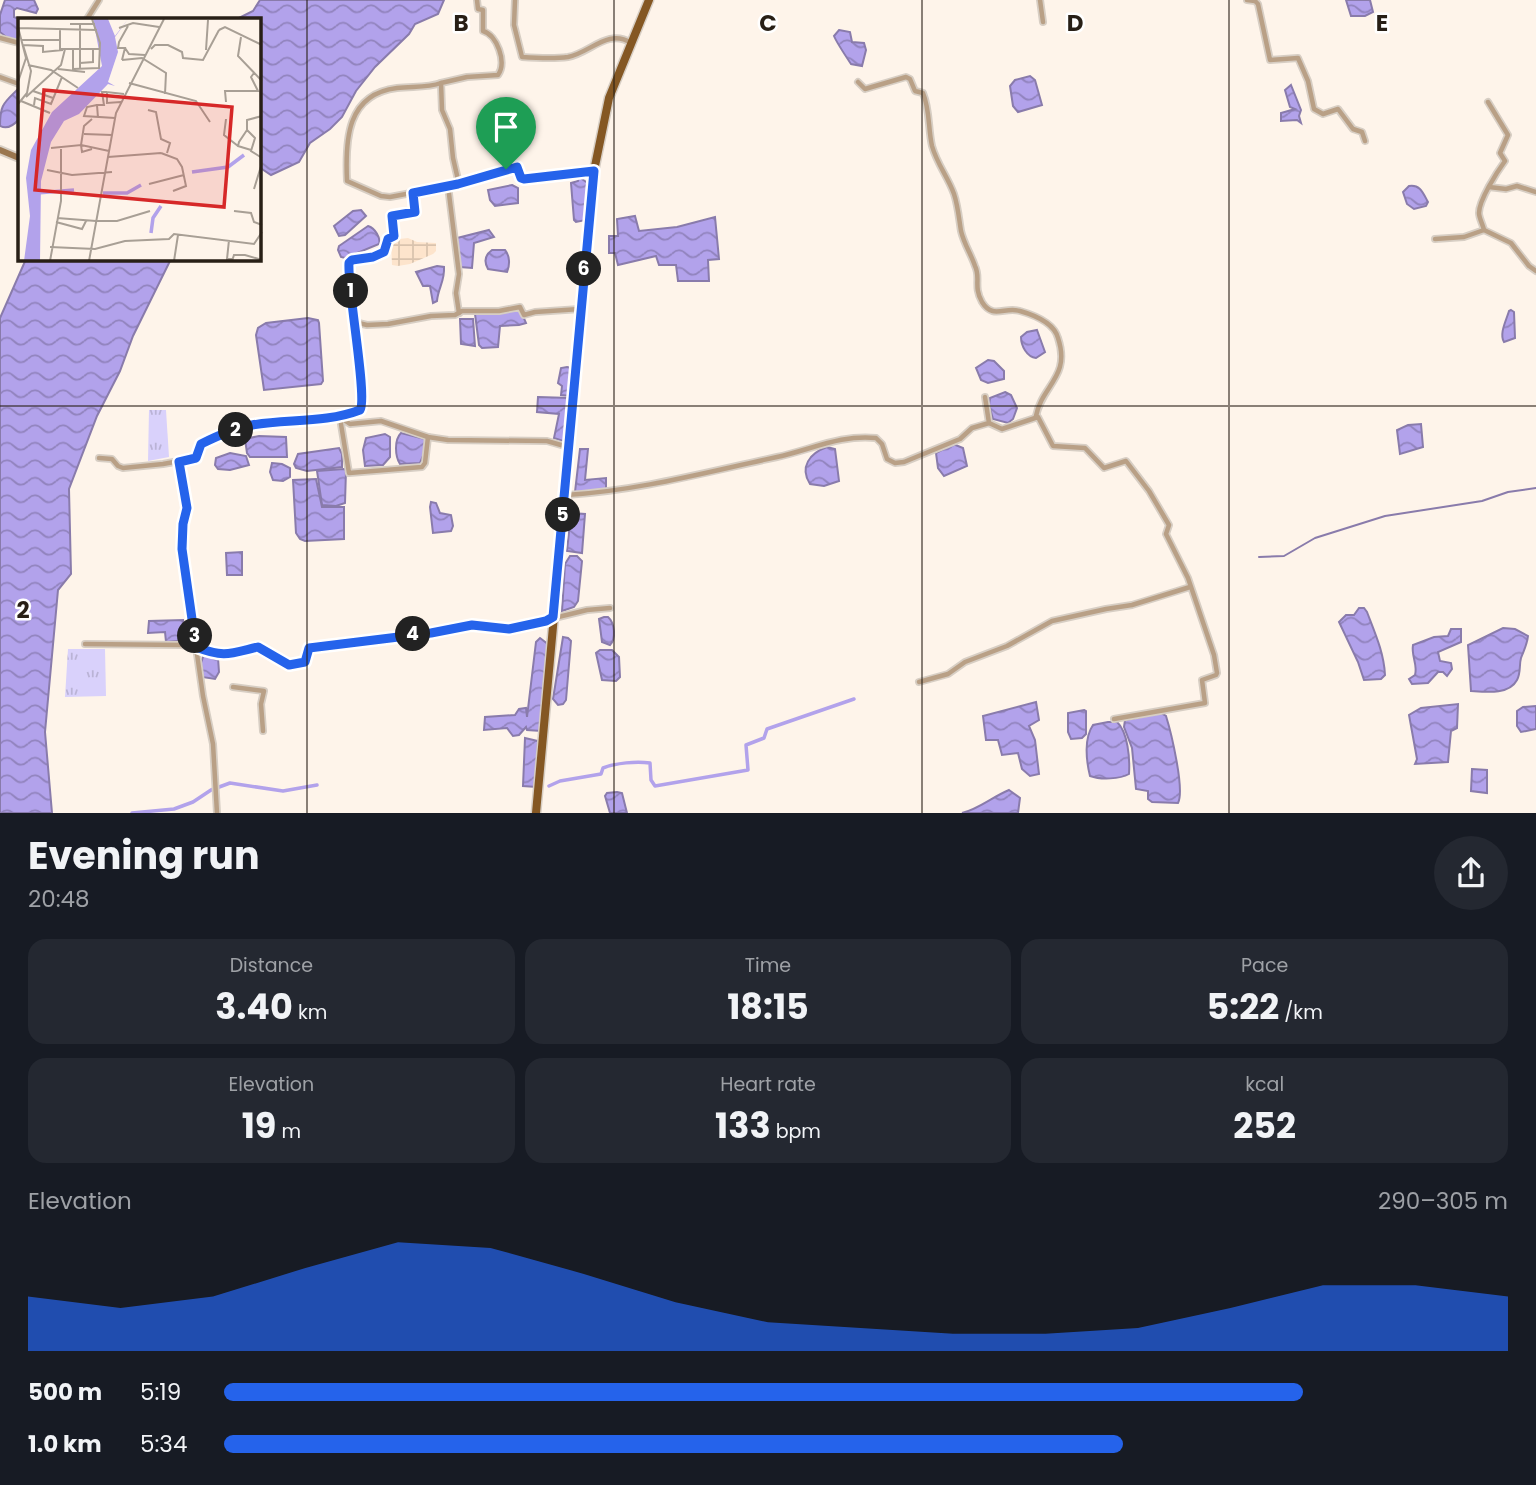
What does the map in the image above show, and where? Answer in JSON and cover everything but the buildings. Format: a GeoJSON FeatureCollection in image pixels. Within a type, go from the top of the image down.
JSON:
{"type":"FeatureCollection","features":[{"type":"Feature","properties":{"kind":"main road"},"geometry":{"type":"LineString","coordinates":[[536,813],[594,171],[609,98],[649,0]]}},
{"type":"Feature","properties":{"kind":"street"},"geometry":{"type":"LineString","coordinates":[[88,18],[99,0]]}},
{"type":"Feature","properties":{"kind":"street"},"geometry":{"type":"LineString","coordinates":[[477,0],[478,9],[483,10],[483,31],[492,35],[497,45],[501,72],[498,75],[467,77],[377,93],[359,106],[351,125],[347,181],[384,197],[458,184],[514,167],[524,179],[594,171]]}},
{"type":"Feature","properties":{"kind":"street"},"geometry":{"type":"LineString","coordinates":[[515,0],[514,25],[522,57],[570,57],[611,38],[623,38],[631,43]]}},
{"type":"Feature","properties":{"kind":"street"},"geometry":{"type":"LineString","coordinates":[[1040,0],[1043,22]]}},
{"type":"Feature","properties":{"kind":"street"},"geometry":{"type":"LineString","coordinates":[[1247,0],[1258,4],[1270,60],[1298,58],[1310,89],[1314,109],[1323,114],[1338,109],[1353,129],[1362,132],[1365,141]]}},
{"type":"Feature","properties":{"kind":"street"},"geometry":{"type":"LineString","coordinates":[[0,38],[18,43]]}},
{"type":"Feature","properties":{"kind":"street"},"geometry":{"type":"LineString","coordinates":[[0,77],[18,85]]}},
{"type":"Feature","properties":{"kind":"street"},"geometry":{"type":"LineString","coordinates":[[858,82],[865,89],[905,77],[910,79],[915,92],[923,93],[934,151],[955,197],[964,241],[977,271],[976,287],[984,306],[995,313],[1021,311],[1046,322],[1058,334],[1063,362],[1053,386],[1040,402],[1036,416]]}},
{"type":"Feature","properties":{"kind":"street"},"geometry":{"type":"LineString","coordinates":[[441,83],[442,110],[450,129],[458,184]]}},
{"type":"Feature","properties":{"kind":"street"},"geometry":{"type":"LineString","coordinates":[[1484,230],[1479,211],[1489,187],[1505,161],[1500,153],[1508,135],[1488,102]]}},
{"type":"Feature","properties":{"kind":"street"},"geometry":{"type":"LineString","coordinates":[[0,150],[18,158]]}},
{"type":"Feature","properties":{"kind":"street"},"geometry":{"type":"LineString","coordinates":[[448,186],[459,274],[456,293],[459,313]]}},
{"type":"Feature","properties":{"kind":"street"},"geometry":{"type":"LineString","coordinates":[[1489,187],[1506,189],[1517,186],[1536,192]]}},
{"type":"Feature","properties":{"kind":"street"},"geometry":{"type":"LineString","coordinates":[[99,458],[112,459],[123,468],[179,462],[196,458],[201,444],[251,425],[340,418],[360,410],[363,404],[349,263],[384,252],[388,239],[394,236],[392,216],[415,212],[413,193]]}},
{"type":"Feature","properties":{"kind":"street"},"geometry":{"type":"LineString","coordinates":[[1435,239],[1464,237],[1484,230],[1511,243],[1536,271]]}},
{"type":"Feature","properties":{"kind":"street"},"geometry":{"type":"LineString","coordinates":[[354,322],[367,325],[388,324],[469,311],[499,311],[520,307],[524,315],[580,309]]}},
{"type":"Feature","properties":{"kind":"street"},"geometry":{"type":"LineString","coordinates":[[985,397],[989,423]]}},
{"type":"Feature","properties":{"kind":"street"},"geometry":{"type":"LineString","coordinates":[[565,495],[620,490],[698,475],[851,438],[876,438],[882,444],[887,459],[898,463],[960,439],[972,428],[989,423],[1002,429],[1036,416]]}},
{"type":"Feature","properties":{"kind":"street"},"geometry":{"type":"LineString","coordinates":[[1036,416],[1040,418],[1053,446],[1085,448],[1101,467],[1124,461],[1128,463],[1169,525],[1166,534],[1191,587],[1217,670],[1216,675],[1202,680],[1206,702],[1196,706],[1160,709],[1114,719]]}},
{"type":"Feature","properties":{"kind":"street"},"geometry":{"type":"LineString","coordinates":[[340,418],[349,473],[422,467],[425,463],[428,437]]}},
{"type":"Feature","properties":{"kind":"street"},"geometry":{"type":"LineString","coordinates":[[340,418],[350,424],[381,421],[428,437],[458,441],[547,442],[568,447]]}},
{"type":"Feature","properties":{"kind":"street"},"geometry":{"type":"LineString","coordinates":[[179,462],[187,508],[182,549],[203,696],[211,733],[217,813]]}},
{"type":"Feature","properties":{"kind":"street"},"geometry":{"type":"LineString","coordinates":[[919,682],[948,674],[965,662],[1007,646],[1052,621],[1106,608],[1132,605],[1191,587]]}},
{"type":"Feature","properties":{"kind":"street"},"geometry":{"type":"LineString","coordinates":[[85,645],[196,647],[216,655],[258,647],[289,665],[305,662],[309,648],[431,633],[472,625],[509,629],[553,617],[610,608]]}},
{"type":"Feature","properties":{"kind":"street"},"geometry":{"type":"LineString","coordinates":[[233,687],[264,691],[261,704],[263,731]]}},
{"type":"Feature","properties":{"kind":"shaded area"},"geometry":{"type":"Polygon","coordinates":[[[408,238],[417,242],[436,243],[436,251],[410,264],[392,265],[391,240],[408,238]]]}},
{"type":"Feature","properties":{"kind":"green space"},"geometry":{"type":"Polygon","coordinates":[[[149,410],[166,410],[169,457],[148,461],[149,410]]]}},
{"type":"Feature","properties":{"kind":"green space"},"geometry":{"type":"Polygon","coordinates":[[[68,649],[105,649],[106,696],[65,697],[68,649]]]}},
{"type":"Feature","properties":{"kind":"water"},"geometry":{"type":"Polygon","coordinates":[[[5,0],[34,0],[38,9],[36,13],[17,8],[14,10],[14,17],[18,19],[18,40],[10,40],[0,32],[0,15],[5,0]]]}},
{"type":"Feature","properties":{"kind":"water"},"geometry":{"type":"Polygon","coordinates":[[[260,0],[444,0],[438,14],[415,24],[409,34],[375,67],[356,91],[342,117],[310,143],[299,162],[271,175],[261,168],[261,18],[239,18],[253,11],[260,0]]]}},
{"type":"Feature","properties":{"kind":"water"},"geometry":{"type":"Polygon","coordinates":[[[1346,0],[1370,0],[1373,12],[1365,16],[1351,16],[1346,0]]]}},
{"type":"Feature","properties":{"kind":"water"},"geometry":{"type":"Polygon","coordinates":[[[839,30],[850,32],[852,42],[864,43],[866,50],[862,66],[851,64],[844,54],[834,36],[839,30]]]}},
{"type":"Feature","properties":{"kind":"water"},"geometry":{"type":"Polygon","coordinates":[[[1030,76],[1035,80],[1042,105],[1018,112],[1013,106],[1010,86],[1015,80],[1030,76]]]}},
{"type":"Feature","properties":{"kind":"water"},"geometry":{"type":"Polygon","coordinates":[[[1291,85],[1301,110],[1301,123],[1297,120],[1281,121],[1281,113],[1295,109],[1290,107],[1285,90],[1291,85]]]}},
{"type":"Feature","properties":{"kind":"water"},"geometry":{"type":"Polygon","coordinates":[[[18,89],[18,120],[11,126],[0,126],[1,113],[9,98],[18,89]]]}},
{"type":"Feature","properties":{"kind":"water"},"geometry":{"type":"Polygon","coordinates":[[[579,177],[589,184],[589,201],[586,220],[576,222],[571,183],[578,181],[579,177]]]}},
{"type":"Feature","properties":{"kind":"water"},"geometry":{"type":"Polygon","coordinates":[[[512,185],[518,188],[518,203],[495,206],[490,200],[488,190],[512,185]]]}},
{"type":"Feature","properties":{"kind":"water"},"geometry":{"type":"Polygon","coordinates":[[[1409,186],[1416,186],[1421,190],[1428,202],[1426,206],[1414,209],[1407,204],[1403,192],[1409,186]]]}},
{"type":"Feature","properties":{"kind":"water"},"geometry":{"type":"Polygon","coordinates":[[[361,210],[366,216],[345,235],[339,236],[334,226],[353,211],[361,210]]]}},
{"type":"Feature","properties":{"kind":"water"},"geometry":{"type":"Polygon","coordinates":[[[635,216],[639,231],[677,227],[715,217],[719,259],[708,260],[709,281],[678,281],[676,265],[659,265],[656,256],[618,265],[615,253],[609,253],[609,236],[618,236],[617,219],[635,216]]]}},
{"type":"Feature","properties":{"kind":"water"},"geometry":{"type":"Polygon","coordinates":[[[368,226],[377,233],[379,244],[345,258],[341,257],[339,246],[368,226]]]}},
{"type":"Feature","properties":{"kind":"water"},"geometry":{"type":"Polygon","coordinates":[[[489,230],[494,237],[474,243],[472,268],[460,267],[457,238],[489,230]]]}},
{"type":"Feature","properties":{"kind":"water"},"geometry":{"type":"Polygon","coordinates":[[[492,250],[507,252],[507,272],[488,269],[486,259],[492,250]]]}},
{"type":"Feature","properties":{"kind":"water"},"geometry":{"type":"Polygon","coordinates":[[[25,261],[170,261],[97,416],[69,489],[71,574],[58,590],[45,732],[52,813],[0,813],[0,318],[25,261]]]}},
{"type":"Feature","properties":{"kind":"water"},"geometry":{"type":"Polygon","coordinates":[[[437,266],[444,267],[444,272],[437,301],[433,303],[430,286],[423,286],[416,272],[437,266]]]}},
{"type":"Feature","properties":{"kind":"water"},"geometry":{"type":"Polygon","coordinates":[[[520,309],[526,323],[500,326],[498,347],[482,348],[479,345],[475,314],[520,309]]]}},
{"type":"Feature","properties":{"kind":"water"},"geometry":{"type":"Polygon","coordinates":[[[1511,310],[1514,312],[1515,338],[1504,342],[1503,331],[1511,310]]]}},
{"type":"Feature","properties":{"kind":"water"},"geometry":{"type":"Polygon","coordinates":[[[308,318],[318,320],[319,323],[323,381],[321,384],[264,390],[256,335],[258,328],[266,323],[308,318]]]}},
{"type":"Feature","properties":{"kind":"water"},"geometry":{"type":"Polygon","coordinates":[[[460,319],[473,319],[475,346],[461,344],[460,319]]]}},
{"type":"Feature","properties":{"kind":"water"},"geometry":{"type":"Polygon","coordinates":[[[1037,330],[1045,352],[1036,358],[1025,351],[1021,337],[1027,332],[1037,330]]]}},
{"type":"Feature","properties":{"kind":"water"},"geometry":{"type":"Polygon","coordinates":[[[988,360],[994,361],[1004,371],[1004,379],[988,383],[981,380],[976,368],[988,360]]]}},
{"type":"Feature","properties":{"kind":"water"},"geometry":{"type":"Polygon","coordinates":[[[561,368],[571,368],[572,375],[570,396],[561,395],[562,386],[558,383],[561,368]]]}},
{"type":"Feature","properties":{"kind":"water"},"geometry":{"type":"Polygon","coordinates":[[[1005,392],[1011,395],[1017,408],[1013,419],[1008,423],[993,419],[989,405],[990,398],[1005,392]]]}},
{"type":"Feature","properties":{"kind":"water"},"geometry":{"type":"Polygon","coordinates":[[[538,397],[570,398],[566,442],[554,438],[559,414],[537,412],[538,397]]]}},
{"type":"Feature","properties":{"kind":"water"},"geometry":{"type":"Polygon","coordinates":[[[1421,424],[1423,447],[1400,454],[1397,430],[1408,425],[1421,424]]]}},
{"type":"Feature","properties":{"kind":"water"},"geometry":{"type":"Polygon","coordinates":[[[401,433],[425,439],[425,451],[420,463],[400,464],[396,448],[401,433]]]}},
{"type":"Feature","properties":{"kind":"water"},"geometry":{"type":"Polygon","coordinates":[[[385,434],[390,437],[390,457],[383,465],[365,466],[363,450],[366,438],[385,434]]]}},
{"type":"Feature","properties":{"kind":"water"},"geometry":{"type":"Polygon","coordinates":[[[259,436],[286,437],[287,457],[250,457],[245,439],[259,436]]]}},
{"type":"Feature","properties":{"kind":"water"},"geometry":{"type":"Polygon","coordinates":[[[953,444],[963,448],[967,466],[944,476],[938,468],[936,453],[953,444]]]}},
{"type":"Feature","properties":{"kind":"water"},"geometry":{"type":"Polygon","coordinates":[[[827,447],[835,449],[839,481],[824,486],[810,484],[806,472],[808,461],[827,447]]]}},
{"type":"Feature","properties":{"kind":"water"},"geometry":{"type":"Polygon","coordinates":[[[339,448],[342,467],[307,471],[296,468],[294,464],[298,454],[339,448]]]}},
{"type":"Feature","properties":{"kind":"water"},"geometry":{"type":"Polygon","coordinates":[[[580,449],[588,449],[585,480],[606,478],[606,490],[575,492],[580,449]]]}},
{"type":"Feature","properties":{"kind":"water"},"geometry":{"type":"Polygon","coordinates":[[[230,453],[246,456],[249,465],[230,470],[218,469],[215,465],[216,458],[230,453]]]}},
{"type":"Feature","properties":{"kind":"water"},"geometry":{"type":"Polygon","coordinates":[[[272,463],[290,468],[290,477],[283,481],[273,480],[270,472],[272,463]]]}},
{"type":"Feature","properties":{"kind":"water"},"geometry":{"type":"Polygon","coordinates":[[[344,469],[345,503],[336,506],[322,505],[317,471],[344,469]]]}},
{"type":"Feature","properties":{"kind":"water"},"geometry":{"type":"Polygon","coordinates":[[[316,479],[322,507],[344,507],[344,539],[305,541],[296,533],[293,480],[316,479]]]}},
{"type":"Feature","properties":{"kind":"water"},"geometry":{"type":"Polygon","coordinates":[[[431,502],[436,503],[440,513],[451,515],[451,531],[433,533],[431,502]]]}},
{"type":"Feature","properties":{"kind":"water"},"geometry":{"type":"Polygon","coordinates":[[[571,513],[585,514],[582,553],[567,551],[571,513]]]}},
{"type":"Feature","properties":{"kind":"water"},"geometry":{"type":"Polygon","coordinates":[[[242,552],[242,575],[227,575],[226,553],[242,552]]]}},
{"type":"Feature","properties":{"kind":"water"},"geometry":{"type":"Polygon","coordinates":[[[570,556],[577,556],[582,561],[578,601],[574,607],[562,611],[565,564],[570,556]]]}},
{"type":"Feature","properties":{"kind":"water"},"geometry":{"type":"Polygon","coordinates":[[[1359,608],[1364,608],[1367,612],[1379,643],[1385,675],[1381,679],[1364,680],[1339,622],[1346,615],[1354,615],[1359,608]]]}},
{"type":"Feature","properties":{"kind":"water"},"geometry":{"type":"Polygon","coordinates":[[[608,617],[613,627],[614,635],[610,645],[602,642],[599,619],[608,617]]]}},
{"type":"Feature","properties":{"kind":"water"},"geometry":{"type":"Polygon","coordinates":[[[183,620],[183,632],[187,634],[188,640],[166,642],[165,632],[148,633],[149,621],[183,620]]]}},
{"type":"Feature","properties":{"kind":"water"},"geometry":{"type":"Polygon","coordinates":[[[1503,628],[1515,629],[1528,636],[1517,680],[1503,690],[1471,691],[1468,645],[1503,628]]]}},
{"type":"Feature","properties":{"kind":"water"},"geometry":{"type":"Polygon","coordinates":[[[1451,629],[1461,629],[1461,642],[1438,652],[1440,661],[1451,663],[1452,669],[1447,676],[1438,672],[1428,683],[1412,684],[1409,679],[1416,671],[1413,645],[1434,637],[1448,636],[1451,629]]]}},
{"type":"Feature","properties":{"kind":"water"},"geometry":{"type":"Polygon","coordinates":[[[563,637],[571,641],[566,700],[558,705],[553,699],[563,637]]]}},
{"type":"Feature","properties":{"kind":"water"},"geometry":{"type":"Polygon","coordinates":[[[540,638],[549,645],[541,731],[527,730],[526,727],[519,735],[513,736],[507,728],[484,730],[485,717],[515,715],[519,709],[526,708],[527,717],[536,642],[540,638]]]}},
{"type":"Feature","properties":{"kind":"water"},"geometry":{"type":"Polygon","coordinates":[[[600,650],[612,650],[619,657],[620,677],[616,681],[602,680],[596,653],[600,650]]]}},
{"type":"Feature","properties":{"kind":"water"},"geometry":{"type":"Polygon","coordinates":[[[204,654],[218,658],[219,672],[215,679],[202,677],[201,663],[204,654]]]}},
{"type":"Feature","properties":{"kind":"water"},"geometry":{"type":"Polygon","coordinates":[[[1036,702],[1039,720],[1029,726],[1035,740],[1039,774],[1030,776],[1022,769],[1018,753],[1002,755],[998,740],[986,740],[983,716],[1036,702]]]}},
{"type":"Feature","properties":{"kind":"water"},"geometry":{"type":"Polygon","coordinates":[[[1458,704],[1457,728],[1451,731],[1448,762],[1415,764],[1417,759],[1409,715],[1421,708],[1458,704]]]}},
{"type":"Feature","properties":{"kind":"water"},"geometry":{"type":"Polygon","coordinates":[[[1536,706],[1536,729],[1521,732],[1517,726],[1517,711],[1523,707],[1536,706]]]}},
{"type":"Feature","properties":{"kind":"water"},"geometry":{"type":"Polygon","coordinates":[[[1084,710],[1086,734],[1082,738],[1071,739],[1068,732],[1068,713],[1084,710]]]}},
{"type":"Feature","properties":{"kind":"water"},"geometry":{"type":"Polygon","coordinates":[[[1161,713],[1166,716],[1176,761],[1180,786],[1178,803],[1152,802],[1148,799],[1148,791],[1136,789],[1132,748],[1124,727],[1125,720],[1161,713]]]}},
{"type":"Feature","properties":{"kind":"water"},"geometry":{"type":"Polygon","coordinates":[[[1117,722],[1124,732],[1129,754],[1129,774],[1110,778],[1090,776],[1087,749],[1090,730],[1093,725],[1117,722]]]}},
{"type":"Feature","properties":{"kind":"water"},"geometry":{"type":"Polygon","coordinates":[[[525,738],[538,741],[536,787],[523,786],[525,738]]]}},
{"type":"Feature","properties":{"kind":"water"},"geometry":{"type":"Polygon","coordinates":[[[1472,769],[1487,770],[1487,793],[1471,791],[1472,769]]]}},
{"type":"Feature","properties":{"kind":"water"},"geometry":{"type":"Polygon","coordinates":[[[1009,790],[1020,798],[1018,813],[962,813],[974,809],[1009,790]]]}},
{"type":"Feature","properties":{"kind":"water"},"geometry":{"type":"Polygon","coordinates":[[[607,793],[622,793],[627,813],[610,813],[605,796],[607,793]]]}},
{"type":"Feature","properties":{"kind":"waterway"},"geometry":{"type":"LineString","coordinates":[[1259,557],[1284,556],[1315,538],[1385,516],[1482,501],[1508,492],[1536,488]]}},
{"type":"Feature","properties":{"kind":"waterway"},"geometry":{"type":"LineString","coordinates":[[549,786],[560,781],[601,774],[603,768],[626,763],[650,763],[651,780],[655,786],[748,770],[746,745],[764,738],[767,729],[854,699]]}},
{"type":"Feature","properties":{"kind":"waterway"},"geometry":{"type":"LineString","coordinates":[[132,813],[174,809],[230,783],[283,791],[317,785]]}},
{"type":"Feature","properties":{"kind":"route"},"geometry":{"type":"LineString","coordinates":[[517,167],[522,179],[594,171],[553,617],[509,629],[472,625],[431,633],[309,648],[305,662],[289,665],[258,647],[239,653],[216,655],[196,647],[182,549],[187,508],[179,462],[196,458],[201,444],[251,425],[340,418],[360,410],[363,404],[363,389],[349,263],[384,252],[388,239],[394,236],[392,216],[415,212],[413,193],[458,184],[506,169],[517,167]]}}]}
